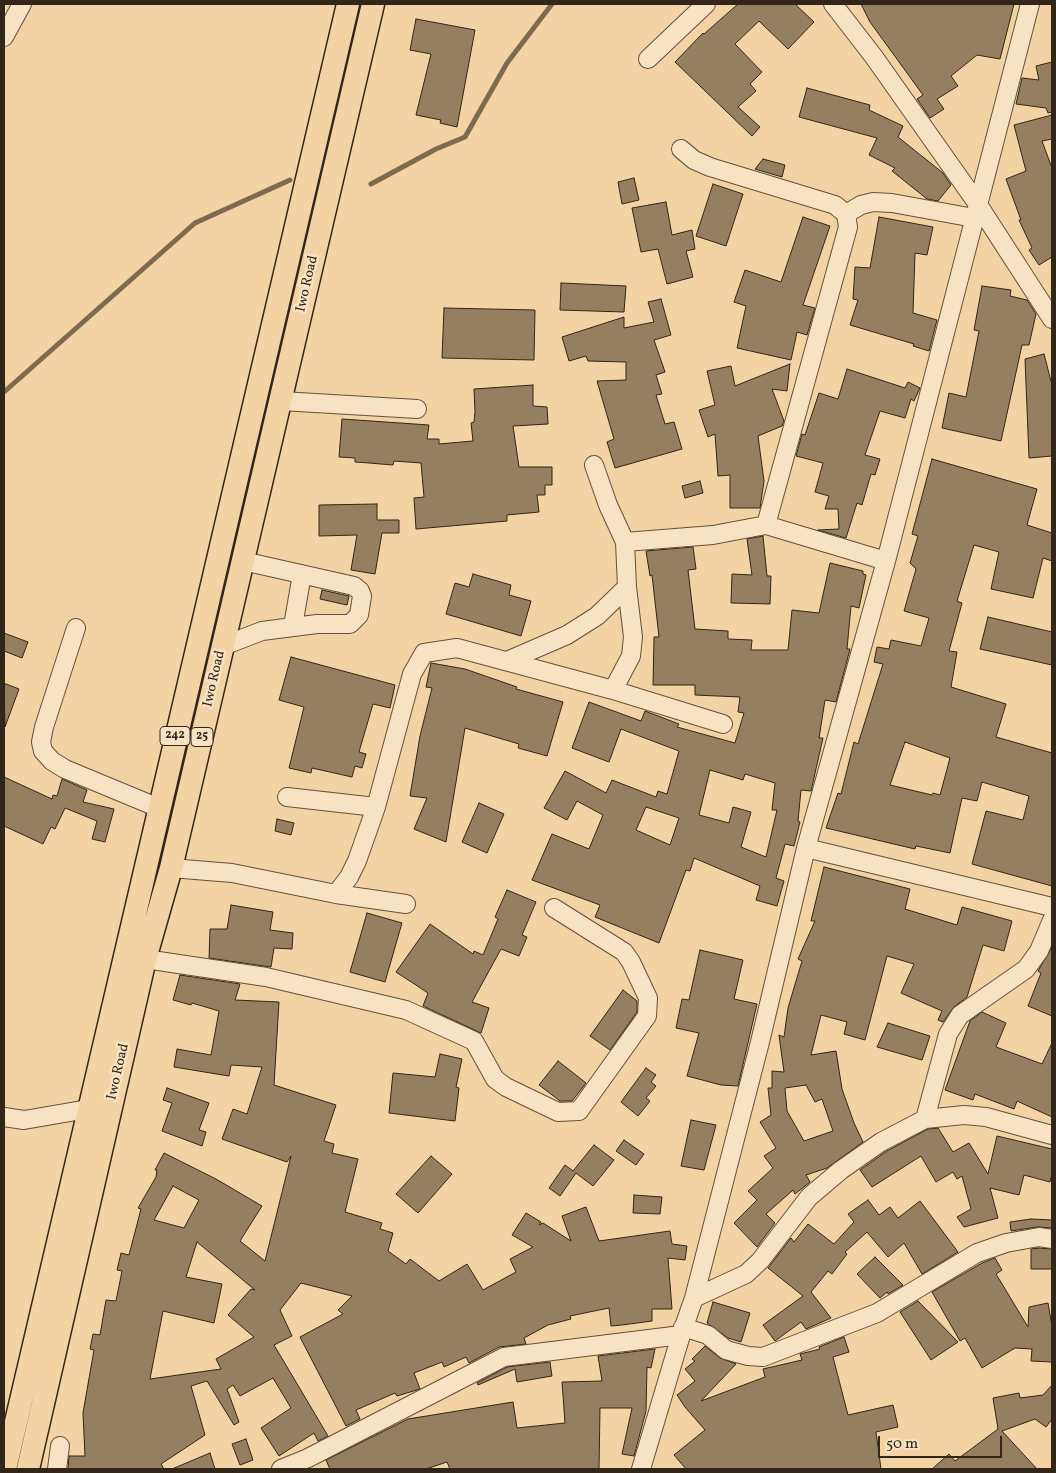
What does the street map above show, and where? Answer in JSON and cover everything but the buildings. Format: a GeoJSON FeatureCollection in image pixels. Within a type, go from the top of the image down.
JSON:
{"type":"FeatureCollection","features":[{"type":"Feature","properties":{"kind":"main road","name":"Iwo Road"},"geometry":{"type":"LineString","coordinates":[[5,1469],[348,4]]}},
{"type":"Feature","properties":{"kind":"main road","name":"Iwo Road"},"geometry":{"type":"LineString","coordinates":[[28,1469],[145,960],[171,868],[373,4]]}},
{"type":"Feature","properties":{"kind":"main road"},"geometry":{"type":"LineString","coordinates":[[175,738],[200,743]]}},
{"type":"Feature","properties":{"kind":"street"},"geometry":{"type":"LineString","coordinates":[[4,37],[22,4]]}},
{"type":"Feature","properties":{"kind":"street"},"geometry":{"type":"LineString","coordinates":[[648,59],[706,4]]}},
{"type":"Feature","properties":{"kind":"street"},"geometry":{"type":"LineString","coordinates":[[833,4],[874,57],[975,210],[1052,319]]}},
{"type":"Feature","properties":{"kind":"street"},"geometry":{"type":"LineString","coordinates":[[641,1469],[682,1331],[694,1298],[760,1042],[806,848],[886,561],[975,210],[1030,4]]}},
{"type":"Feature","properties":{"kind":"street"},"geometry":{"type":"LineString","coordinates":[[681,149],[694,160],[710,167],[835,205],[846,214],[848,227],[766,525]]}},
{"type":"Feature","properties":{"kind":"street"},"geometry":{"type":"LineString","coordinates":[[846,214],[861,205],[873,202],[975,210]]}},
{"type":"Feature","properties":{"kind":"street"},"geometry":{"type":"LineString","coordinates":[[281,401],[417,409]]}},
{"type":"Feature","properties":{"kind":"street"},"geometry":{"type":"LineString","coordinates":[[594,465],[608,505],[625,542],[627,588],[633,637],[630,656],[613,690]]}},
{"type":"Feature","properties":{"kind":"street"},"geometry":{"type":"LineString","coordinates":[[625,542],[714,535],[766,525],[886,561]]}},
{"type":"Feature","properties":{"kind":"street"},"geometry":{"type":"LineString","coordinates":[[223,646],[262,631],[293,626],[350,624],[359,615],[362,596],[360,591],[354,586],[243,561]]}},
{"type":"Feature","properties":{"kind":"street"},"geometry":{"type":"LineString","coordinates":[[293,626],[302,574]]}},
{"type":"Feature","properties":{"kind":"street"},"geometry":{"type":"LineString","coordinates":[[507,662],[567,635],[597,616],[627,588]]}},
{"type":"Feature","properties":{"kind":"street"},"geometry":{"type":"LineString","coordinates":[[76,628],[44,727],[41,742],[43,751],[52,761],[65,769],[159,808]]}},
{"type":"Feature","properties":{"kind":"street"},"geometry":{"type":"LineString","coordinates":[[336,894],[350,877],[357,861],[376,807],[412,674],[424,653],[457,648],[613,690],[723,724]]}},
{"type":"Feature","properties":{"kind":"street"},"geometry":{"type":"LineString","coordinates":[[286,797],[376,807]]}},
{"type":"Feature","properties":{"kind":"street"},"geometry":{"type":"LineString","coordinates":[[806,848],[1052,907]]}},
{"type":"Feature","properties":{"kind":"street"},"geometry":{"type":"LineString","coordinates":[[171,868],[232,873],[336,894],[406,904]]}},
{"type":"Feature","properties":{"kind":"street"},"geometry":{"type":"LineString","coordinates":[[145,960],[266,976],[406,1010],[474,1041],[495,1079],[506,1088],[558,1112],[579,1111],[647,1016],[648,998],[631,962],[624,952],[554,908]]}},
{"type":"Feature","properties":{"kind":"street"},"geometry":{"type":"LineString","coordinates":[[925,1119],[948,1034],[960,1016],[1026,969],[1039,951],[1052,920]]}},
{"type":"Feature","properties":{"kind":"street"},"geometry":{"type":"LineString","coordinates":[[4,1117],[24,1120],[88,1109]]}},
{"type":"Feature","properties":{"kind":"street"},"geometry":{"type":"LineString","coordinates":[[694,1298],[746,1274],[760,1261],[809,1197],[841,1170],[880,1142],[925,1119],[964,1115],[986,1117],[1052,1135]]}},
{"type":"Feature","properties":{"kind":"street"},"geometry":{"type":"LineString","coordinates":[[281,1469],[308,1458],[504,1357],[682,1331],[708,1334],[726,1350],[748,1356],[763,1356],[845,1327],[877,1313],[977,1253],[1006,1242],[1039,1237],[1052,1239]]}},
{"type":"Feature","properties":{"kind":"street"},"geometry":{"type":"LineString","coordinates":[[57,1469],[60,1446]]}},
{"type":"Feature","properties":{"kind":"waterway"},"geometry":{"type":"LineString","coordinates":[[371,184],[436,149],[465,137],[507,63],[552,4]]}},
{"type":"Feature","properties":{"kind":"waterway"},"geometry":{"type":"LineString","coordinates":[[4,392],[195,223],[290,180]]}}]}
